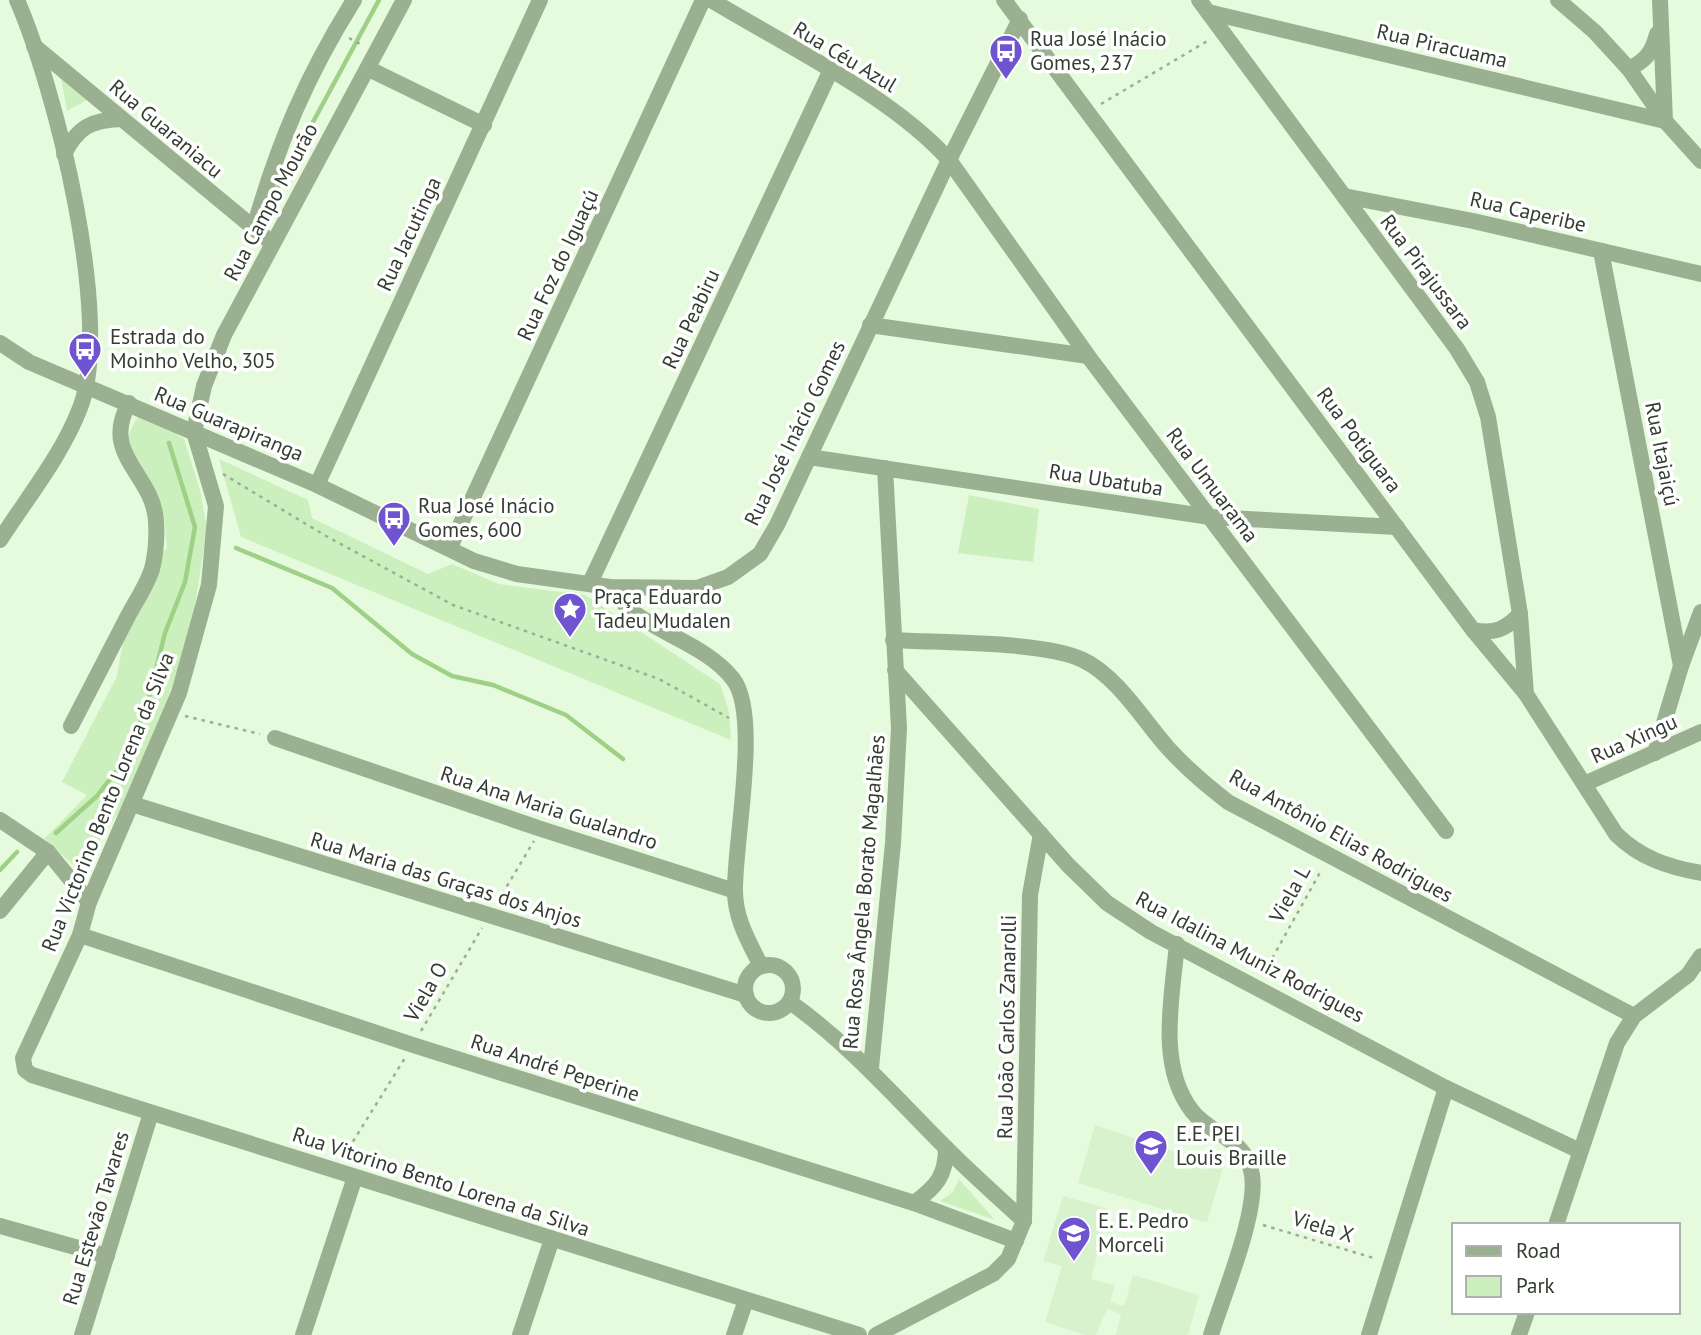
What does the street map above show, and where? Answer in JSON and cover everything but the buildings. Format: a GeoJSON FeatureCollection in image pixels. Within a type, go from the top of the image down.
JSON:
{"type":"FeatureCollection","features":[{"type":"Feature","properties":{"kind":"street"},"geometry":{"type":"LineString","coordinates":[[0,540],[47,469],[80,409],[86,387],[90,337],[87,272],[64,154],[34,46],[17,0]]}},
{"type":"Feature","properties":{"kind":"street"},"geometry":{"type":"LineString","coordinates":[[254,228],[286,128],[333,34],[354,0]]}},
{"type":"Feature","properties":{"kind":"street","name":"Rua Campo Mourão"},"geometry":{"type":"LineString","coordinates":[[194,432],[204,386],[224,335],[404,0]]}},
{"type":"Feature","properties":{"kind":"street","name":"Rua Jacutinga"},"geometry":{"type":"LineString","coordinates":[[317,485],[540,0]]}},
{"type":"Feature","properties":{"kind":"street","name":"Rua Foz do Iguaçú"},"geometry":{"type":"LineString","coordinates":[[450,547],[704,0]]}},
{"type":"Feature","properties":{"kind":"street","name":"Rua Céu Azul"},"geometry":{"type":"LineString","coordinates":[[711,0],[924,133],[949,160]]}},
{"type":"Feature","properties":{"kind":"street","name":"Rua Potiguara"},"geometry":{"type":"LineString","coordinates":[[1004,0],[1473,629],[1526,694],[1616,834],[1634,852],[1660,863],[1701,873]]}},
{"type":"Feature","properties":{"kind":"street"},"geometry":{"type":"LineString","coordinates":[[1558,0],[1595,32],[1629,69],[1665,121],[1701,161]]}},
{"type":"Feature","properties":{"kind":"street"},"geometry":{"type":"LineString","coordinates":[[1660,0],[1665,121]]}},
{"type":"Feature","properties":{"kind":"street","name":"Rua Pirajussara"},"geometry":{"type":"LineString","coordinates":[[1203,6],[1457,349],[1477,382],[1488,417],[1497,467],[1520,614],[1526,694]]}},
{"type":"Feature","properties":{"kind":"street","name":"Rua Piracuama"},"geometry":{"type":"LineString","coordinates":[[1203,6],[1665,121]]}},
{"type":"Feature","properties":{"kind":"street","name":"Rua José Inácio Gomes"},"geometry":{"type":"LineString","coordinates":[[317,485],[450,547],[474,561],[517,573],[610,587],[697,588],[728,577],[760,554],[809,457],[949,160],[1020,19]]}},
{"type":"Feature","properties":{"kind":"street"},"geometry":{"type":"LineString","coordinates":[[1629,69],[1643,62],[1653,51],[1660,21]]}},
{"type":"Feature","properties":{"kind":"street","name":"Rua Guaraniacu"},"geometry":{"type":"LineString","coordinates":[[34,46],[272,243]]}},
{"type":"Feature","properties":{"kind":"street"},"geometry":{"type":"LineString","coordinates":[[369,69],[484,124]]}},
{"type":"Feature","properties":{"kind":"street","name":"Rua Peabiru"},"geometry":{"type":"LineString","coordinates":[[590,583],[830,72]]}},
{"type":"Feature","properties":{"kind":"street"},"geometry":{"type":"LineString","coordinates":[[1622,111],[1629,105],[1640,86]]}},
{"type":"Feature","properties":{"kind":"street"},"geometry":{"type":"LineString","coordinates":[[64,154],[82,127],[99,120],[121,120]]}},
{"type":"Feature","properties":{"kind":"street","name":"Rua Umuarama"},"geometry":{"type":"LineString","coordinates":[[949,160],[1088,356],[1446,831]]}},
{"type":"Feature","properties":{"kind":"street","name":"Rua Caperibe"},"geometry":{"type":"LineString","coordinates":[[1344,196],[1473,221],[1701,274]]}},
{"type":"Feature","properties":{"kind":"street","name":"Rua Itajaiçú"},"geometry":{"type":"LineString","coordinates":[[1601,251],[1681,666]]}},
{"type":"Feature","properties":{"kind":"street"},"geometry":{"type":"LineString","coordinates":[[870,324],[1088,356]]}},
{"type":"Feature","properties":{"kind":"street","name":"Rua Guarapiranga"},"geometry":{"type":"LineString","coordinates":[[0,343],[29,362],[317,485]]}},
{"type":"Feature","properties":{"kind":"street"},"geometry":{"type":"LineString","coordinates":[[71,726],[152,570],[156,517],[118,435],[119,420],[129,403]]}},
{"type":"Feature","properties":{"kind":"street","name":"Rua Victorino Bento Lorena da Silva"},"geometry":{"type":"LineString","coordinates":[[23,1058],[80,934],[89,902],[171,712],[209,585],[216,506],[194,432]]}},
{"type":"Feature","properties":{"kind":"street","name":"Rua Ubatuba"},"geometry":{"type":"LineString","coordinates":[[809,457],[1210,517],[1397,527]]}},
{"type":"Feature","properties":{"kind":"street","name":"Rua Rosa Ângela Borato Magalhães"},"geometry":{"type":"LineString","coordinates":[[871,1068],[893,843],[899,728],[885,468]]}},
{"type":"Feature","properties":{"kind":"street"},"geometry":{"type":"LineString","coordinates":[[610,587],[630,610],[706,657],[735,681],[742,701],[744,727],[744,782],[735,891],[742,928],[761,966]]}},
{"type":"Feature","properties":{"kind":"street"},"geometry":{"type":"LineString","coordinates":[[1655,753],[1681,666],[1701,612]]}},
{"type":"Feature","properties":{"kind":"street"},"geometry":{"type":"LineString","coordinates":[[1473,629],[1493,632],[1512,622],[1520,614]]}},
{"type":"Feature","properties":{"kind":"street","name":"Rua Antônio Elias Rodrigues"},"geometry":{"type":"LineString","coordinates":[[893,640],[1001,646],[1063,653],[1084,661],[1105,676],[1198,779],[1228,802],[1634,1016]]}},
{"type":"Feature","properties":{"kind":"street","name":"Rua Idalina Muniz Rodrigues"},"geometry":{"type":"LineString","coordinates":[[895,670],[1041,834],[1107,903],[1177,944],[1446,1088],[1580,1151]]}},
{"type":"Feature","properties":{"kind":"street","name":"Rua Xingu"},"geometry":{"type":"LineString","coordinates":[[1584,784],[1701,732]]}},
{"type":"Feature","properties":{"kind":"street","name":"Rua Ana Maria Gualandro"},"geometry":{"type":"LineString","coordinates":[[275,738],[541,829],[735,891]]}},
{"type":"Feature","properties":{"kind":"street","name":"Rua Maria das Graças dos Anjos"},"geometry":{"type":"LineString","coordinates":[[132,804],[746,995]]}},
{"type":"Feature","properties":{"kind":"street"},"geometry":{"type":"LineString","coordinates":[[0,820],[48,852],[89,902]]}},
{"type":"Feature","properties":{"kind":"street","name":"Rua João Carlos Zanarolli"},"geometry":{"type":"LineString","coordinates":[[1024,1221],[1030,895],[1041,834]]}},
{"type":"Feature","properties":{"kind":"street"},"geometry":{"type":"LineString","coordinates":[[0,911],[48,852]]}},
{"type":"Feature","properties":{"kind":"street","name":"Rua André Peperine"},"geometry":{"type":"LineString","coordinates":[[80,934],[413,1045],[915,1203],[1016,1241]]}},
{"type":"Feature","properties":{"kind":"street"},"geometry":{"type":"LineString","coordinates":[[1177,944],[1170,1016],[1171,1055],[1177,1089],[1193,1114],[1235,1142],[1249,1159],[1253,1177],[1252,1202],[1211,1335]]}},
{"type":"Feature","properties":{"kind":"street"},"geometry":{"type":"LineString","coordinates":[[1557,1223],[1617,1044],[1634,1016],[1688,975],[1701,956]]}},
{"type":"Feature","properties":{"kind":"street"},"geometry":{"type":"LineString","coordinates":[[775,965],[788,974],[794,988],[790,1002],[778,1012],[762,1012],[755,1008],[746,995],[750,975],[761,966],[775,965]]}},
{"type":"Feature","properties":{"kind":"street"},"geometry":{"type":"LineString","coordinates":[[790,1002],[822,1025],[871,1068],[946,1148],[1024,1221],[1008,1259],[993,1274],[877,1335]]}},
{"type":"Feature","properties":{"kind":"street","name":"Rua Vitorino Bento Lorena da Silva"},"geometry":{"type":"LineString","coordinates":[[23,1058],[22,1065],[32,1075],[859,1335]]}},
{"type":"Feature","properties":{"kind":"street"},"geometry":{"type":"LineString","coordinates":[[1369,1335],[1446,1088]]}},
{"type":"Feature","properties":{"kind":"street","name":"Rua Estevão Tavares"},"geometry":{"type":"LineString","coordinates":[[82,1335],[150,1113]]}},
{"type":"Feature","properties":{"kind":"street"},"geometry":{"type":"LineString","coordinates":[[915,1203],[936,1187],[944,1174],[946,1148]]}},
{"type":"Feature","properties":{"kind":"street"},"geometry":{"type":"LineString","coordinates":[[303,1335],[355,1177]]}},
{"type":"Feature","properties":{"kind":"street"},"geometry":{"type":"LineString","coordinates":[[0,1226],[107,1256]]}},
{"type":"Feature","properties":{"kind":"street"},"geometry":{"type":"LineString","coordinates":[[520,1335],[552,1239]]}},
{"type":"Feature","properties":{"kind":"street"},"geometry":{"type":"LineString","coordinates":[[734,1335],[746,1300]]}},
{"type":"Feature","properties":{"kind":"street"},"geometry":{"type":"LineString","coordinates":[[1519,1335],[1526,1314]]}},
{"type":"Feature","properties":{"kind":"path"},"geometry":{"type":"LineString","coordinates":[[1089,111],[1222,32]]}},
{"type":"Feature","properties":{"kind":"path"},"geometry":{"type":"LineString","coordinates":[[349,38],[365,47]]}},
{"type":"Feature","properties":{"kind":"path"},"geometry":{"type":"LineString","coordinates":[[206,465],[326,536],[453,605],[659,679],[744,727]]}},
{"type":"Feature","properties":{"kind":"path"},"geometry":{"type":"LineString","coordinates":[[171,712],[275,738]]}},
{"type":"Feature","properties":{"kind":"path","name":"Viela O"},"geometry":{"type":"LineString","coordinates":[[335,1170],[413,1045],[541,829]]}},
{"type":"Feature","properties":{"kind":"path","name":"Viela L"},"geometry":{"type":"LineString","coordinates":[[1258,985],[1329,855]]}},
{"type":"Feature","properties":{"kind":"path","name":"Viela X"},"geometry":{"type":"LineString","coordinates":[[1246,1220],[1391,1263]]}},
{"type":"Feature","properties":{"kind":"shaded area","name":"E.E. PEI Louis Braille"},"geometry":{"type":"Polygon","coordinates":[[[1095,1125],[1223,1168],[1207,1223],[1078,1183],[1095,1125]]]}},
{"type":"Feature","properties":{"kind":"shaded area","name":"E. E. Pedro Morceli"},"geometry":{"type":"Polygon","coordinates":[[[1063,1196],[1109,1209],[1091,1279],[1115,1285],[1110,1302],[1124,1306],[1133,1275],[1199,1295],[1188,1335],[1116,1335],[1121,1314],[1107,1309],[1096,1335],[1084,1335],[1045,1322],[1062,1266],[1043,1261],[1063,1196]]]}},
{"type":"Feature","properties":{"kind":"green space"},"geometry":{"type":"Polygon","coordinates":[[[60,72],[89,99],[67,111],[60,72]]]}},
{"type":"Feature","properties":{"kind":"green space"},"geometry":{"type":"Polygon","coordinates":[[[139,416],[164,425],[184,439],[200,490],[207,528],[192,626],[160,723],[119,812],[79,870],[44,839],[87,795],[62,782],[117,676],[124,637],[159,556],[167,548],[163,514],[157,496],[130,454],[130,431],[139,416]]]}},
{"type":"Feature","properties":{"kind":"green space","name":"Praça Eduardo Tadeu Mudalen"},"geometry":{"type":"Polygon","coordinates":[[[219,459],[308,500],[312,518],[428,574],[452,564],[499,584],[585,595],[720,684],[729,712],[731,740],[241,537],[219,459]]]}},
{"type":"Feature","properties":{"kind":"green space"},"geometry":{"type":"Polygon","coordinates":[[[969,495],[1039,509],[1033,562],[958,553],[969,495]]]}},
{"type":"Feature","properties":{"kind":"green space"},"geometry":{"type":"Polygon","coordinates":[[[959,1179],[995,1220],[940,1201],[953,1192],[959,1179]]]}},
{"type":"Feature","properties":{"kind":"waterway"},"geometry":{"type":"LineString","coordinates":[[273,196],[379,0]]}},
{"type":"Feature","properties":{"kind":"waterway"},"geometry":{"type":"LineString","coordinates":[[56,833],[97,796],[124,761],[146,709],[165,633],[185,582],[195,527],[169,443]]}},
{"type":"Feature","properties":{"kind":"waterway"},"geometry":{"type":"LineString","coordinates":[[236,548],[332,588],[412,654],[452,676],[493,685],[566,715],[623,759]]}},
{"type":"Feature","properties":{"kind":"waterway"},"geometry":{"type":"LineString","coordinates":[[0,870],[17,852]]}},
{"type":"Feature","properties":{"kind":"place","name":"Rua José Inácio Gomes, 237"},"geometry":{"type":"Point","coordinates":[1006,81]}},
{"type":"Feature","properties":{"kind":"place","name":"Estrada do Moinho Velho, 305"},"geometry":{"type":"Point","coordinates":[85,379]}},
{"type":"Feature","properties":{"kind":"place","name":"Rua José Inácio Gomes, 600"},"geometry":{"type":"Point","coordinates":[394,548]}},
{"type":"Feature","properties":{"kind":"place","name":"Praça Eduardo Tadeu Mudalen"},"geometry":{"type":"Point","coordinates":[570,639]}},
{"type":"Feature","properties":{"kind":"place","name":"E.E. PEI Louis Braille"},"geometry":{"type":"Point","coordinates":[1151,1176]}},
{"type":"Feature","properties":{"kind":"place","name":"E. E. Pedro Morceli"},"geometry":{"type":"Point","coordinates":[1074,1263]}}]}
